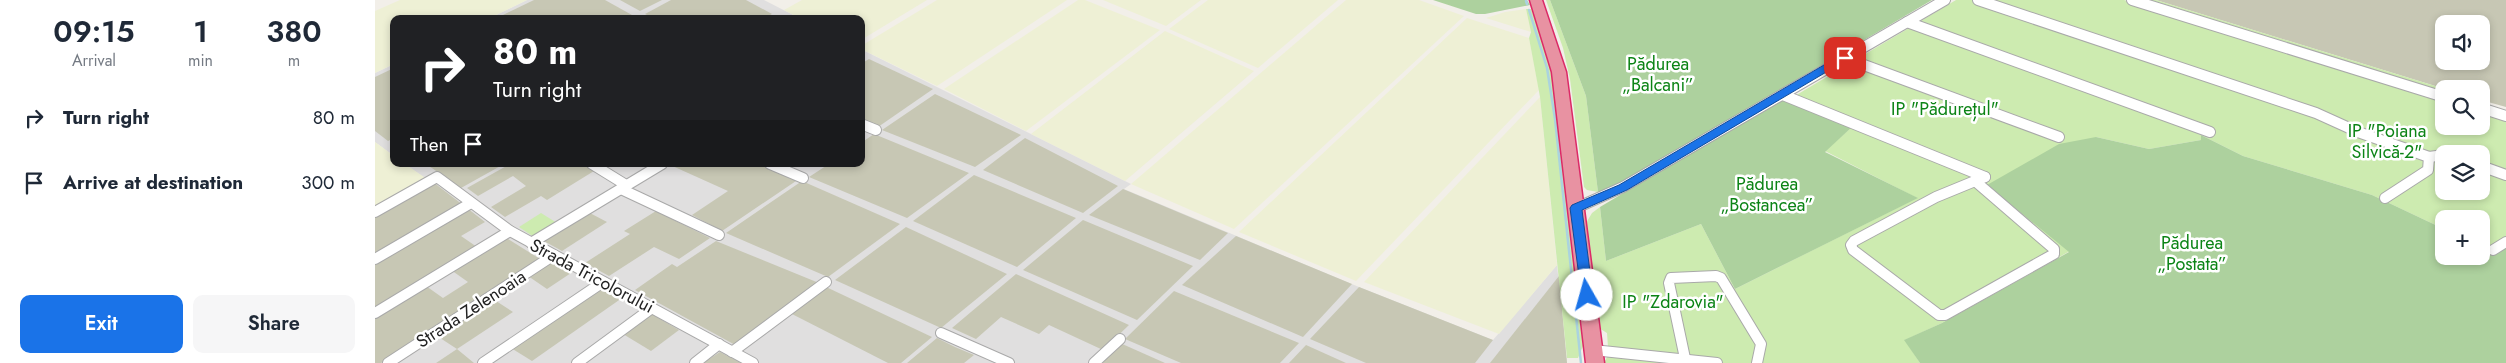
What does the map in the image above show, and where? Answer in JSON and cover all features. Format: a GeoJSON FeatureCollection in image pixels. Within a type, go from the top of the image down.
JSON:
{"type":"FeatureCollection","features":[{"type":"Feature","properties":{"kind":"highway"},"geometry":{"type":"LineString","coordinates":[[1536,0],[1559,72],[1594,357]]}},
{"type":"Feature","properties":{"kind":"street"},"geometry":{"type":"LineString","coordinates":[[1576,208],[1623,187],[1945,0]]}},
{"type":"Feature","properties":{"kind":"street"},"geometry":{"type":"LineString","coordinates":[[1978,0],[2316,113],[2358,132],[2429,158],[2435,157]]}},
{"type":"Feature","properties":{"kind":"street"},"geometry":{"type":"LineString","coordinates":[[2133,0],[2435,94]]}},
{"type":"Feature","properties":{"kind":"street"},"geometry":{"type":"LineString","coordinates":[[1907,22],[2210,132]]}},
{"type":"Feature","properties":{"kind":"street"},"geometry":{"type":"LineString","coordinates":[[1845,58],[2059,137]]}},
{"type":"Feature","properties":{"kind":"street"},"geometry":{"type":"LineString","coordinates":[[1783,95],[1985,177],[1975,181],[1935,197],[1854,241],[1851,245],[1853,250],[1939,315],[1945,315],[2054,254],[2054,249],[1975,181]]}},
{"type":"Feature","properties":{"kind":"street"},"geometry":{"type":"LineString","coordinates":[[2490,111],[2506,116]]}},
{"type":"Feature","properties":{"kind":"street"},"geometry":{"type":"LineString","coordinates":[[865,126],[876,130]]}},
{"type":"Feature","properties":{"kind":"street"},"geometry":{"type":"LineString","coordinates":[[2385,198],[2427,170],[2430,164],[2429,158]]}},
{"type":"Feature","properties":{"kind":"street"},"geometry":{"type":"LineString","coordinates":[[596,167],[623,187],[719,236]]}},
{"type":"Feature","properties":{"kind":"street"},"geometry":{"type":"LineString","coordinates":[[531,243],[656,167]]}},
{"type":"Feature","properties":{"kind":"street"},"geometry":{"type":"LineString","coordinates":[[777,167],[803,178]]}},
{"type":"Feature","properties":{"kind":"street"},"geometry":{"type":"LineString","coordinates":[[2490,169],[2506,175]]}},
{"type":"Feature","properties":{"kind":"street","name":"Strada Tricolorului"},"geometry":{"type":"LineString","coordinates":[[375,212],[437,178],[510,231],[753,363]]}},
{"type":"Feature","properties":{"kind":"street"},"geometry":{"type":"LineString","coordinates":[[375,259],[471,202]]}},
{"type":"Feature","properties":{"kind":"street"},"geometry":{"type":"LineString","coordinates":[[375,313],[510,231]]}},
{"type":"Feature","properties":{"kind":"street"},"geometry":{"type":"LineString","coordinates":[[2493,250],[2506,242]]}},
{"type":"Feature","properties":{"kind":"street","name":"Strada Zelenoaia"},"geometry":{"type":"LineString","coordinates":[[388,363],[553,255]]}},
{"type":"Feature","properties":{"kind":"street"},"geometry":{"type":"LineString","coordinates":[[1686,361],[1669,283],[1671,278],[1678,276],[1715,276],[1726,283],[1761,344],[1757,363]]}},
{"type":"Feature","properties":{"kind":"street"},"geometry":{"type":"LineString","coordinates":[[483,363],[603,282]]}},
{"type":"Feature","properties":{"kind":"street"},"geometry":{"type":"LineString","coordinates":[[732,352],[826,282]]}},
{"type":"Feature","properties":{"kind":"street"},"geometry":{"type":"LineString","coordinates":[[577,363],[652,308]]}},
{"type":"Feature","properties":{"kind":"street"},"geometry":{"type":"LineString","coordinates":[[941,333],[1009,363]]}},
{"type":"Feature","properties":{"kind":"street"},"geometry":{"type":"LineString","coordinates":[[1094,363],[1120,339]]}},
{"type":"Feature","properties":{"kind":"street"},"geometry":{"type":"LineString","coordinates":[[695,363],[719,344]]}},
{"type":"Feature","properties":{"kind":"street"},"geometry":{"type":"LineString","coordinates":[[1594,357],[1717,363]]}},
{"type":"Feature","properties":{"kind":"shaded area"},"geometry":{"type":"Polygon","coordinates":[[[400,0],[527,0],[496,15],[390,15],[390,66],[375,73],[375,11],[400,0]]]}},
{"type":"Feature","properties":{"kind":"shaded area"},"geometry":{"type":"Polygon","coordinates":[[[527,0],[764,0],[793,15],[496,15],[527,0]]]}},
{"type":"Feature","properties":{"kind":"shaded area"},"geometry":{"type":"Polygon","coordinates":[[[534,0],[605,0],[632,15],[503,15],[534,0]]]}},
{"type":"Feature","properties":{"kind":"shaded area"},"geometry":{"type":"Polygon","coordinates":[[[620,0],[662,0],[640,11],[620,0]]]}},
{"type":"Feature","properties":{"kind":"shaded area"},"geometry":{"type":"Polygon","coordinates":[[[671,0],[746,0],[772,14],[647,15],[645,14],[671,0]]]}},
{"type":"Feature","properties":{"kind":"shaded area"},"geometry":{"type":"Polygon","coordinates":[[[802,0],[927,0],[865,38],[865,15],[793,15],[784,10],[802,0]]]}},
{"type":"Feature","properties":{"kind":"shaded area"},"geometry":{"type":"Polygon","coordinates":[[[937,0],[1067,0],[937,86],[865,51],[865,44],[937,0]]]}},
{"type":"Feature","properties":{"kind":"shaded area"},"geometry":{"type":"Polygon","coordinates":[[[1078,0],[1085,0],[1160,30],[1026,131],[944,89],[1078,0]]]}},
{"type":"Feature","properties":{"kind":"shaded area"},"geometry":{"type":"Polygon","coordinates":[[[1103,0],[1201,0],[1166,26],[1103,0]]]}},
{"type":"Feature","properties":{"kind":"shaded area"},"geometry":{"type":"Polygon","coordinates":[[[1208,0],[1338,0],[1258,68],[1169,29],[1208,0]]]}},
{"type":"Feature","properties":{"kind":"shaded area"},"geometry":{"type":"Polygon","coordinates":[[[1346,0],[1419,0],[1464,16],[1234,229],[1131,184],[1346,0]]]}},
{"type":"Feature","properties":{"kind":"shaded area"},"geometry":{"type":"Polygon","coordinates":[[[2156,0],[2506,0],[2506,107],[2490,103],[2490,80],[2435,80],[2435,86],[2156,0]]]}},
{"type":"Feature","properties":{"kind":"shaded area"},"geometry":{"type":"Polygon","coordinates":[[[1526,9],[1531,32],[1486,18],[1505,12],[1526,9]]]}},
{"type":"Feature","properties":{"kind":"shaded area"},"geometry":{"type":"Polygon","coordinates":[[[1467,18],[1529,38],[1539,90],[1356,281],[1239,232],[1467,18]]]}},
{"type":"Feature","properties":{"kind":"shaded area"},"geometry":{"type":"Polygon","coordinates":[[[1165,31],[1254,71],[1125,181],[1031,134],[1165,31]]]}},
{"type":"Feature","properties":{"kind":"shaded area"},"geometry":{"type":"Polygon","coordinates":[[[865,51],[1131,184],[1124,189],[1359,287],[1493,340],[1557,265],[1567,363],[375,363],[426,179],[409,167],[865,167],[865,51]]]}},
{"type":"Feature","properties":{"kind":"shaded area"},"geometry":{"type":"Polygon","coordinates":[[[869,59],[933,89],[878,127],[865,122],[865,62],[869,59]]]}},
{"type":"Feature","properties":{"kind":"shaded area"},"geometry":{"type":"Polygon","coordinates":[[[390,66],[390,153],[375,142],[375,73],[390,66]]]}},
{"type":"Feature","properties":{"kind":"shaded area"},"geometry":{"type":"Polygon","coordinates":[[[390,70],[390,140],[388,141],[375,131],[375,77],[390,70]]]}},
{"type":"Feature","properties":{"kind":"shaded area"},"geometry":{"type":"Polygon","coordinates":[[[935,94],[1021,135],[975,167],[882,130],[935,94]]]}},
{"type":"Feature","properties":{"kind":"shaded area"},"geometry":{"type":"Polygon","coordinates":[[[1540,97],[1557,265],[1499,334],[1364,282],[1540,97]]]}},
{"type":"Feature","properties":{"kind":"shaded area"},"geometry":{"type":"Polygon","coordinates":[[[874,134],[969,173],[907,218],[809,177],[824,167],[865,167],[865,140],[874,134]]]}},
{"type":"Feature","properties":{"kind":"shaded area"},"geometry":{"type":"Polygon","coordinates":[[[1025,138],[1118,186],[1083,213],[983,170],[1025,138]]]}},
{"type":"Feature","properties":{"kind":"shaded area"},"geometry":{"type":"Polygon","coordinates":[[[375,142],[390,153],[390,167],[409,167],[427,179],[375,208],[375,142]]]}},
{"type":"Feature","properties":{"kind":"shaded area"},"geometry":{"type":"Polygon","coordinates":[[[430,167],[499,167],[461,188],[430,167]]]}},
{"type":"Feature","properties":{"kind":"shaded area"},"geometry":{"type":"Polygon","coordinates":[[[505,167],[587,167],[594,171],[547,200],[541,196],[505,217],[491,207],[526,186],[513,176],[478,196],[467,188],[505,167]]]}},
{"type":"Feature","properties":{"kind":"shaded area"},"geometry":{"type":"Polygon","coordinates":[[[675,167],[765,167],[796,181],[722,231],[692,215],[728,191],[675,167]]]}},
{"type":"Feature","properties":{"kind":"shaded area"},"geometry":{"type":"Polygon","coordinates":[[[974,175],[1076,218],[1017,267],[913,221],[974,175]]]}},
{"type":"Feature","properties":{"kind":"shaded area"},"geometry":{"type":"Polygon","coordinates":[[[802,181],[900,224],[828,277],[726,233],[802,181]]]}},
{"type":"Feature","properties":{"kind":"shaded area"},"geometry":{"type":"Polygon","coordinates":[[[433,182],[463,205],[375,256],[375,215],[433,182]]]}},
{"type":"Feature","properties":{"kind":"shaded area"},"geometry":{"type":"Polygon","coordinates":[[[1123,189],[1228,233],[1200,260],[1089,215],[1123,189]]]}},
{"type":"Feature","properties":{"kind":"shaded area"},"geometry":{"type":"Polygon","coordinates":[[[467,208],[485,222],[461,236],[477,247],[375,310],[375,263],[467,208]]]}},
{"type":"Feature","properties":{"kind":"shaded area"},"geometry":{"type":"Polygon","coordinates":[[[656,211],[710,238],[679,259],[654,247],[609,276],[585,263],[630,234],[624,231],[656,211]]]}},
{"type":"Feature","properties":{"kind":"shaded area"},"geometry":{"type":"Polygon","coordinates":[[[588,212],[607,222],[562,251],[542,240],[588,212]]]}},
{"type":"Feature","properties":{"kind":"shaded area"},"geometry":{"type":"Polygon","coordinates":[[[1083,220],[1193,266],[1137,320],[1023,270],[1083,220]]]}},
{"type":"Feature","properties":{"kind":"shaded area"},"geometry":{"type":"Polygon","coordinates":[[[906,227],[1007,274],[941,328],[835,280],[906,227]]]}},
{"type":"Feature","properties":{"kind":"shaded area"},"geometry":{"type":"Polygon","coordinates":[[[1236,236],[1352,284],[1303,337],[1182,285],[1236,236]]]}},
{"type":"Feature","properties":{"kind":"shaded area"},"geometry":{"type":"Polygon","coordinates":[[[505,237],[540,259],[381,363],[375,363],[375,317],[426,286],[443,298],[468,282],[451,270],[505,237]]]}},
{"type":"Feature","properties":{"kind":"shaded area"},"geometry":{"type":"Polygon","coordinates":[[[716,241],[819,283],[737,346],[635,290],[672,264],[677,267],[716,241]]]}},
{"type":"Feature","properties":{"kind":"shaded area"},"geometry":{"type":"Polygon","coordinates":[[[554,260],[574,271],[547,289],[528,276],[554,260]]]}},
{"type":"Feature","properties":{"kind":"shaded area"},"geometry":{"type":"Polygon","coordinates":[[[1016,274],[1129,325],[1103,350],[1049,325],[1039,334],[1001,317],[976,339],[952,328],[1016,274]]]}},
{"type":"Feature","properties":{"kind":"shaded area"},"geometry":{"type":"Polygon","coordinates":[[[1559,276],[1567,363],[1490,363],[1559,276]]]}},
{"type":"Feature","properties":{"kind":"shaded area"},"geometry":{"type":"Polygon","coordinates":[[[601,286],[622,298],[532,361],[511,348],[601,286]]]}},
{"type":"Feature","properties":{"kind":"shaded area"},"geometry":{"type":"Polygon","coordinates":[[[824,286],[932,337],[901,363],[888,363],[790,313],[824,286]]]}},
{"type":"Feature","properties":{"kind":"shaded area"},"geometry":{"type":"Polygon","coordinates":[[[1359,287],[1493,340],[1475,363],[1366,363],[1310,339],[1359,287]]]}},
{"type":"Feature","properties":{"kind":"shaded area"},"geometry":{"type":"Polygon","coordinates":[[[1174,291],[1299,343],[1280,363],[1181,363],[1125,339],[1174,291]]]}},
{"type":"Feature","properties":{"kind":"shaded area"},"geometry":{"type":"Polygon","coordinates":[[[493,299],[513,312],[457,349],[437,336],[493,299]]]}},
{"type":"Feature","properties":{"kind":"shaded area"},"geometry":{"type":"Polygon","coordinates":[[[650,313],[679,330],[651,351],[623,334],[650,313]]]}},
{"type":"Feature","properties":{"kind":"shaded area"},"geometry":{"type":"Polygon","coordinates":[[[937,338],[974,355],[964,363],[907,363],[937,338]]]}},
{"type":"Feature","properties":{"kind":"shaded area"},"geometry":{"type":"Polygon","coordinates":[[[1120,343],[1165,363],[1099,363],[1120,343]]]}},
{"type":"Feature","properties":{"kind":"shaded area"},"geometry":{"type":"Polygon","coordinates":[[[1306,345],[1346,363],[1289,363],[1306,345]]]}},
{"type":"Feature","properties":{"kind":"shaded area"},"geometry":{"type":"Polygon","coordinates":[[[457,349],[474,363],[436,363],[457,349]]]}},
{"type":"Feature","properties":{"kind":"shaded area"},"geometry":{"type":"Polygon","coordinates":[[[720,352],[741,363],[703,363],[720,352]]]}},
{"type":"Feature","properties":{"kind":"green space"},"geometry":{"type":"Polygon","coordinates":[[[1433,0],[1527,0],[1530,5],[1476,14],[1433,0]]]}},
{"type":"Feature","properties":{"kind":"green space"},"geometry":{"type":"Polygon","coordinates":[[[1546,0],[1550,0],[1586,96],[1598,192],[1587,190],[1584,187],[1570,79],[1563,48],[1546,0]]]}},
{"type":"Feature","properties":{"kind":"green space","name":"Pădurea „Balcani”"},"geometry":{"type":"Polygon","coordinates":[[[1550,0],[1932,0],[1620,184],[1598,192],[1586,96],[1550,0]]]}},
{"type":"Feature","properties":{"kind":"green space"},"geometry":{"type":"Polygon","coordinates":[[[1956,0],[2124,0],[2435,97],[2435,135],[2490,135],[2490,114],[2506,119],[2506,246],[2494,253],[2490,251],[2490,210],[2435,210],[2435,225],[2372,195],[2243,156],[2201,135],[2201,140],[2149,149],[2096,137],[2070,251],[1942,323],[1905,340],[1920,363],[1604,363],[1607,357],[1613,356],[1608,347],[1607,333],[1599,328],[1586,223],[1592,213],[1600,207],[1606,261],[1701,224],[1735,289],[1917,198],[1825,151],[1852,127],[1788,100],[1956,0]]]}},
{"type":"Feature","properties":{"kind":"green space"},"geometry":{"type":"Polygon","coordinates":[[[2140,0],[2156,0],[2435,86],[2435,91],[2140,0]]]}},
{"type":"Feature","properties":{"kind":"green space"},"geometry":{"type":"Polygon","coordinates":[[[1526,9],[1531,9],[1542,38],[1553,80],[1583,346],[1578,358],[1567,358],[1540,97],[1529,38],[1531,32],[1526,9]]]}},
{"type":"Feature","properties":{"kind":"green space","name":"Pădurea „Bostancea”"},"geometry":{"type":"Polygon","coordinates":[[[1783,98],[1852,127],[1825,152],[1918,198],[1735,289],[1701,224],[1606,261],[1600,207],[1783,98]]]}},
{"type":"Feature","properties":{"kind":"green space","name":"Pădurea „Postata”"},"geometry":{"type":"Polygon","coordinates":[[[2201,135],[2243,156],[2372,195],[2435,225],[2435,265],[2490,265],[2490,251],[2494,253],[2506,246],[2506,363],[1920,363],[1904,340],[1942,323],[2069,252],[1987,185],[2059,144],[2096,137],[2149,149],[2201,140],[2201,135]]]}},
{"type":"Feature","properties":{"kind":"green space"},"geometry":{"type":"Polygon","coordinates":[[[541,213],[557,223],[534,237],[519,227],[541,213]]]}},
{"type":"Feature","properties":{"kind":"waterway"},"geometry":{"type":"LineString","coordinates":[[1529,10],[1547,68],[1555,119],[1581,363]]}},
{"type":"Feature","properties":{"kind":"route"},"geometry":{"type":"LineString","coordinates":[[1587,295],[1576,208],[1623,187],[1845,58]]}},
{"type":"Feature","properties":{"kind":"park label","name":"IP \"Pădurețul\""},"geometry":{"type":"Point","coordinates":[1945,109]}},
{"type":"Feature","properties":{"kind":"park label","name":"IP \"Poiana Silvică-2\""},"geometry":{"type":"Point","coordinates":[2387,141]}},
{"type":"Feature","properties":{"kind":"park label","name":"IP \"Zdarovia\""},"geometry":{"type":"Point","coordinates":[1673,302]}}]}
